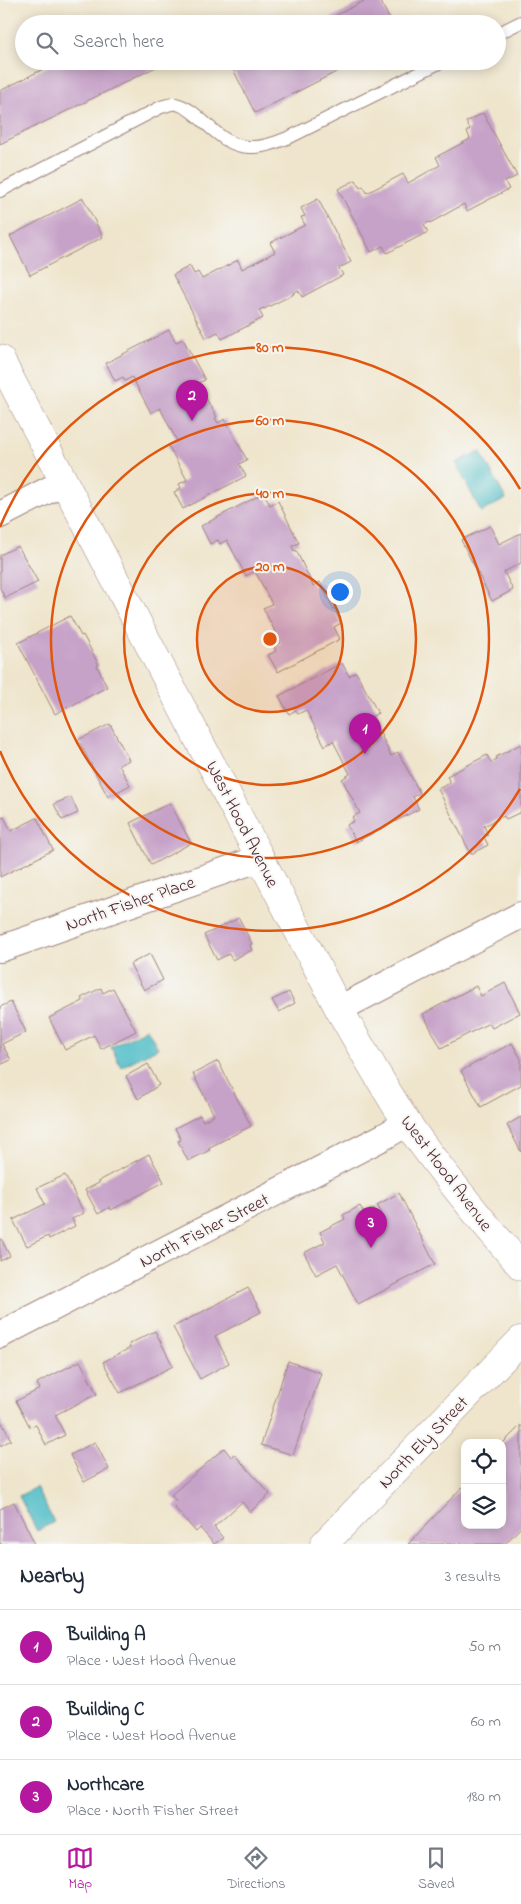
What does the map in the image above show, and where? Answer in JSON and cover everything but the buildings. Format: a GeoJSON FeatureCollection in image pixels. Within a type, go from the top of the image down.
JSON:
{"type":"FeatureCollection","features":[{"type":"Feature","properties":{"kind":"street","name":"West Hood Avenue"},"geometry":{"type":"LineString","coordinates":[[0,359],[339,1009],[408,1123],[453,1185],[521,1266]]}},
{"type":"Feature","properties":{"kind":"street"},"geometry":{"type":"LineString","coordinates":[[0,515],[64,482]]}},
{"type":"Feature","properties":{"kind":"street","name":"North Fisher Place"},"geometry":{"type":"LineString","coordinates":[[0,949],[261,858]]}},
{"type":"Feature","properties":{"kind":"street"},"geometry":{"type":"LineString","coordinates":[[339,1009],[521,915]]}},
{"type":"Feature","properties":{"kind":"street","name":"North Fisher Street"},"geometry":{"type":"LineString","coordinates":[[0,1335],[408,1123]]}},
{"type":"Feature","properties":{"kind":"street","name":"North Ely Street"},"geometry":{"type":"LineString","coordinates":[[324,1544],[521,1340]]}},
{"type":"Feature","properties":{"kind":"lane"},"geometry":{"type":"LineString","coordinates":[[506,30],[521,22]]}},
{"type":"Feature","properties":{"kind":"lane"},"geometry":{"type":"LineString","coordinates":[[0,190],[161,107],[175,104],[188,109],[227,141],[248,148],[267,146],[290,137],[425,70]]}},
{"type":"Feature","properties":{"kind":"water"},"geometry":{"type":"Polygon","coordinates":[[[480,451],[506,499],[481,512],[456,463],[480,451]]]}},
{"type":"Feature","properties":{"kind":"water"},"geometry":{"type":"Polygon","coordinates":[[[147,1028],[158,1048],[121,1067],[111,1047],[147,1028]]]}},
{"type":"Feature","properties":{"kind":"water"},"geometry":{"type":"Polygon","coordinates":[[[36,1487],[54,1522],[37,1531],[19,1496],[36,1487]]]}},
{"type":"Feature","properties":{"kind":"place","name":"Building C"},"geometry":{"type":"Point","coordinates":[192,421]}},
{"type":"Feature","properties":{"kind":"place","name":"Building A"},"geometry":{"type":"Point","coordinates":[365,754]}},
{"type":"Feature","properties":{"kind":"place","name":"Northcare"},"geometry":{"type":"Point","coordinates":[371,1248]}}]}
